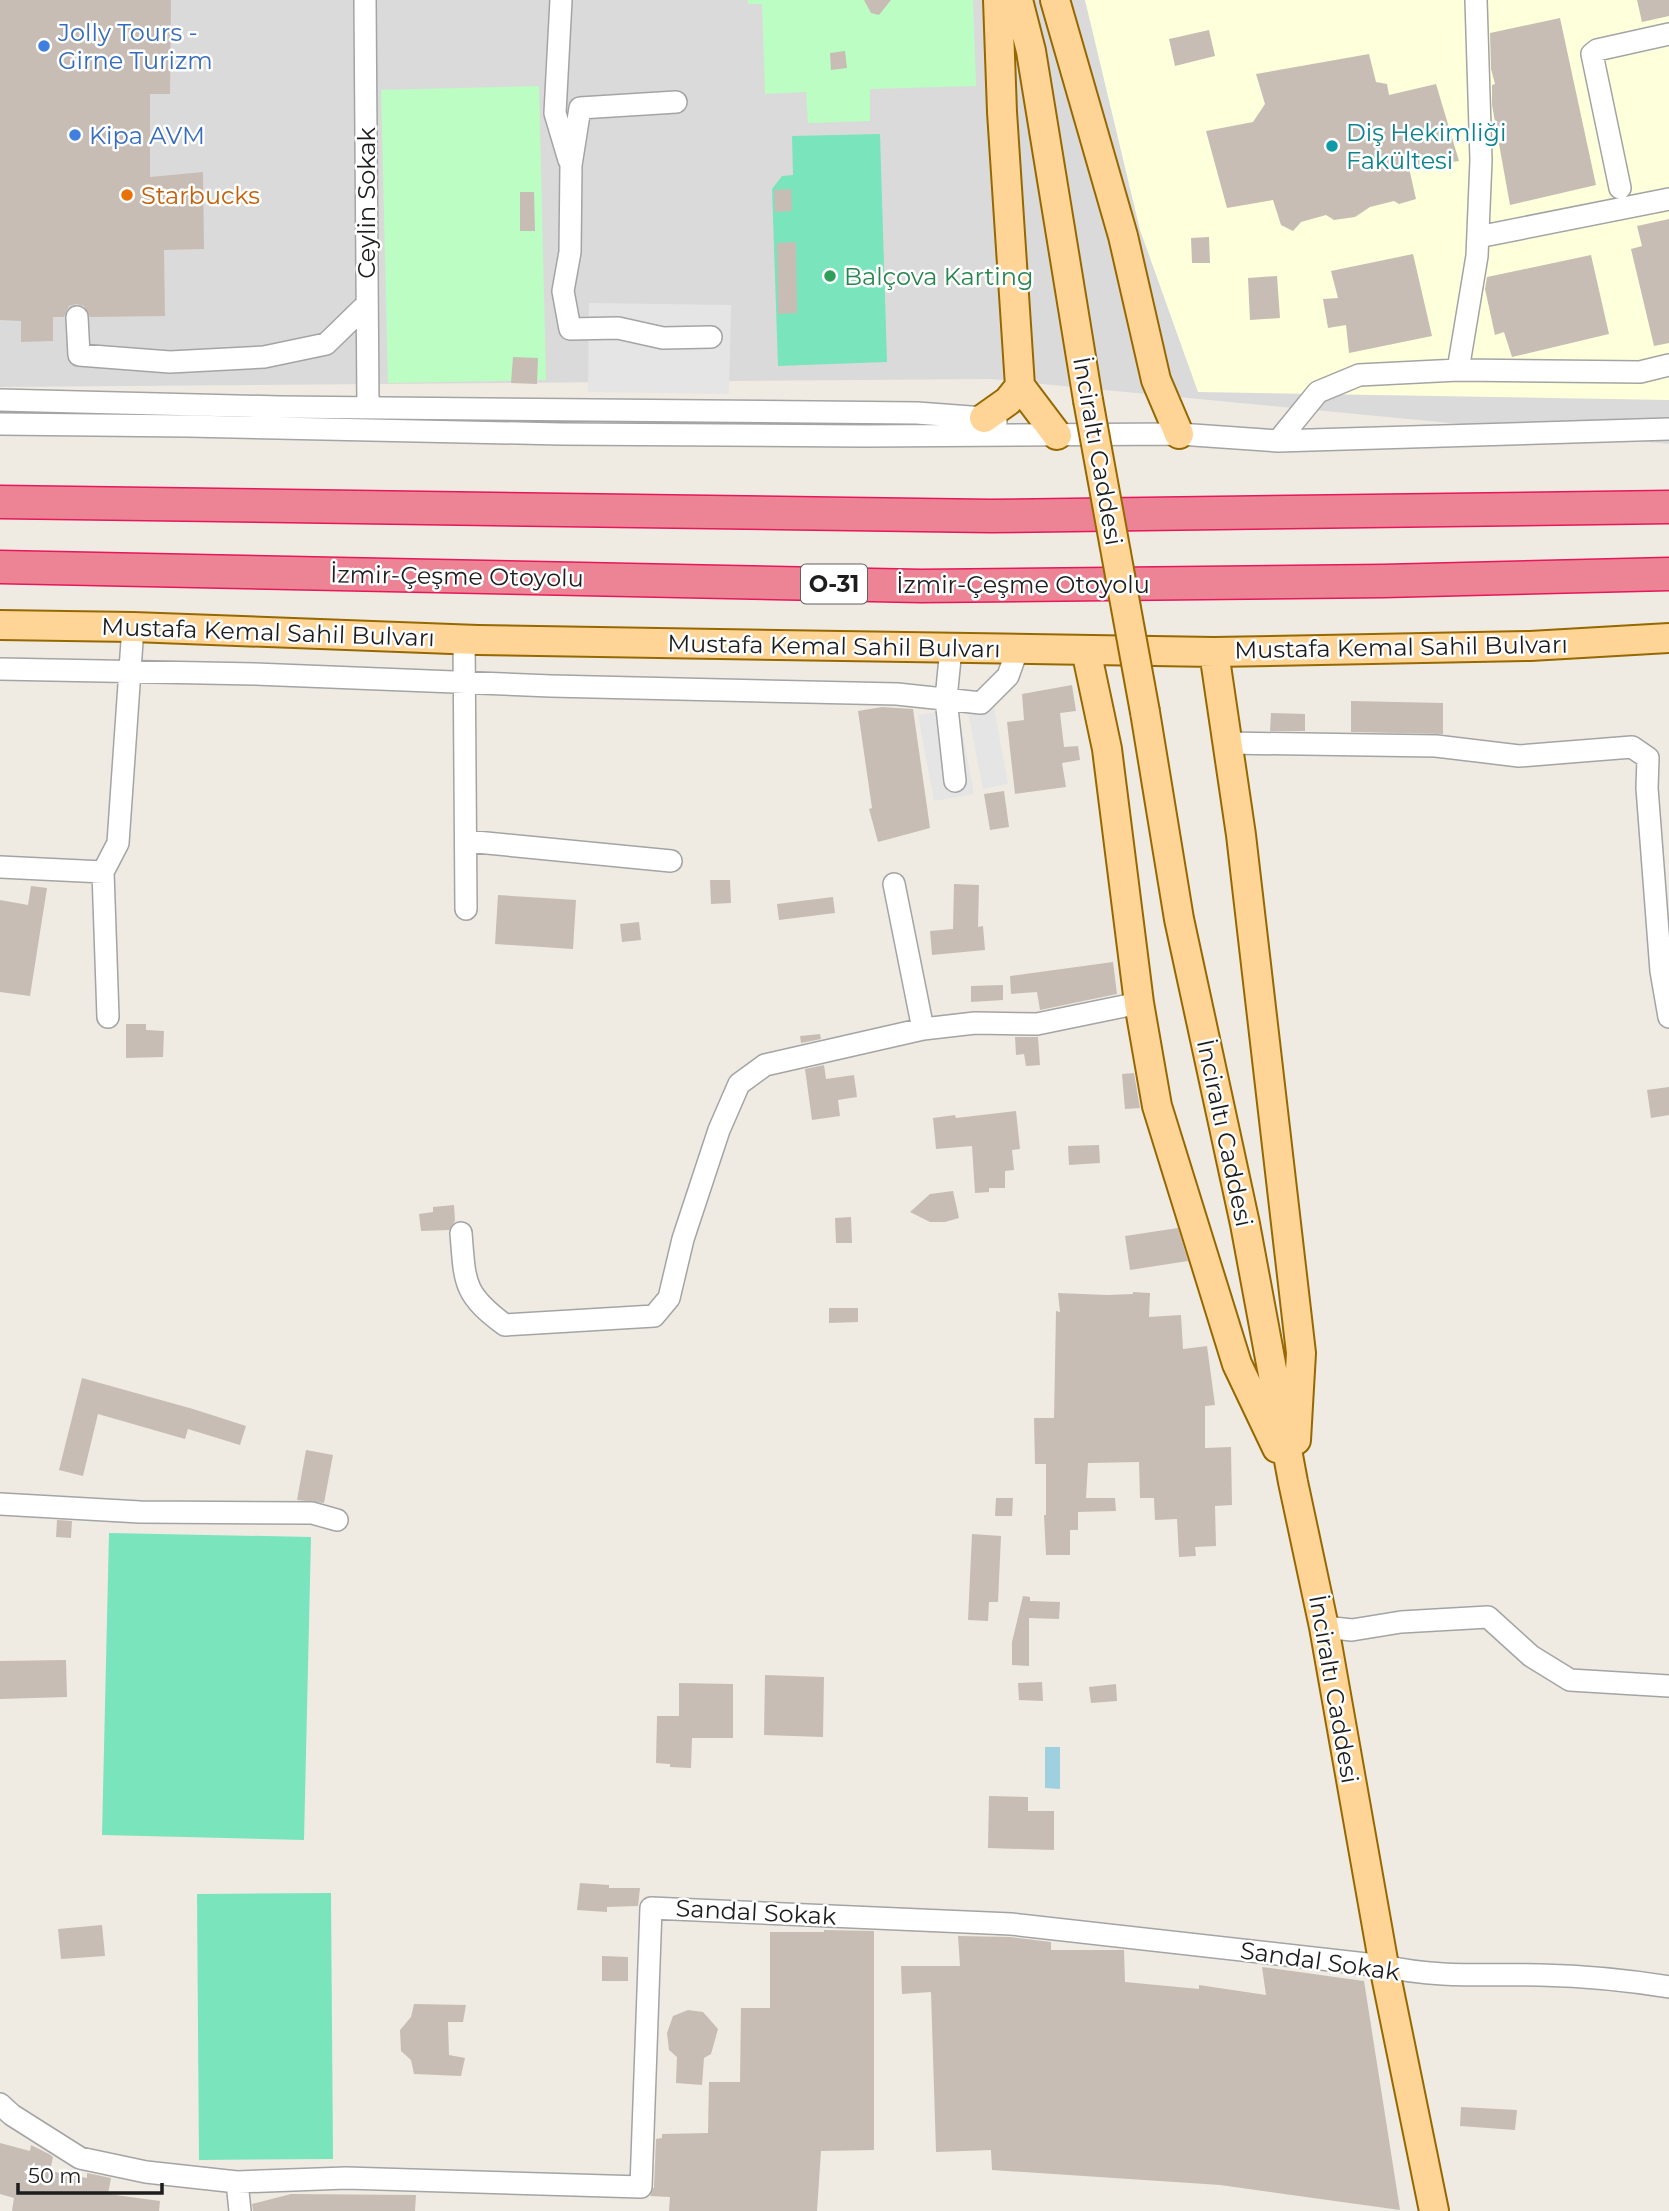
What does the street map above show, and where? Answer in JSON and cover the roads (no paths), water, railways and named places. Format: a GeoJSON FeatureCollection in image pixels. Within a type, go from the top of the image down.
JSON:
{"type":"FeatureCollection","features":[{"type":"Feature","properties":{"kind":"highway"},"geometry":{"type":"LineString","coordinates":[[0,502],[991,516],[1669,507]]}},
{"type":"Feature","properties":{"kind":"highway","name":"İzmir-Çeşme Otoyolu"},"geometry":{"type":"LineString","coordinates":[[0,567],[921,586],[1384,581],[1669,574]]}},
{"type":"Feature","properties":{"kind":"main road"},"geometry":{"type":"LineString","coordinates":[[998,0],[1002,112],[1020,386],[1044,435]]}},
{"type":"Feature","properties":{"kind":"main road"},"geometry":{"type":"LineString","coordinates":[[1018,0],[1031,51]]}},
{"type":"Feature","properties":{"kind":"main road"},"geometry":{"type":"LineString","coordinates":[[1030,0],[1031,51]]}},
{"type":"Feature","properties":{"kind":"main road"},"geometry":{"type":"LineString","coordinates":[[1055,0],[1122,236],[1156,380],[1179,434]]}},
{"type":"Feature","properties":{"kind":"main road","name":"İnciraltı Caddesi"},"geometry":{"type":"LineString","coordinates":[[1031,51],[1088,400],[1145,712],[1179,919],[1245,1224],[1293,1482],[1324,1627],[1384,1966],[1434,2211]]}},
{"type":"Feature","properties":{"kind":"main road"},"geometry":{"type":"LineString","coordinates":[[984,418],[1008,401],[1020,386]]}},
{"type":"Feature","properties":{"kind":"main road","name":"Mustafa Kemal Sahil Bulvarı"},"geometry":{"type":"LineString","coordinates":[[0,625],[464,639],[1214,652],[1530,646],[1669,638]]}},
{"type":"Feature","properties":{"kind":"main road"},"geometry":{"type":"LineString","coordinates":[[1086,650],[1107,749],[1139,1003],[1157,1105],[1237,1364],[1293,1482]]}},
{"type":"Feature","properties":{"kind":"main road"},"geometry":{"type":"LineString","coordinates":[[1214,652],[1241,835],[1301,1353],[1293,1482]]}},
{"type":"Feature","properties":{"kind":"street","name":"Ceylin Sokak"},"geometry":{"type":"LineString","coordinates":[[365,0],[368,407]]}},
{"type":"Feature","properties":{"kind":"street"},"geometry":{"type":"LineString","coordinates":[[561,0],[555,113],[571,165]]}},
{"type":"Feature","properties":{"kind":"street"},"geometry":{"type":"LineString","coordinates":[[1458,370],[1478,256],[1481,160],[1476,0]]}},
{"type":"Feature","properties":{"kind":"street"},"geometry":{"type":"LineString","coordinates":[[1620,188],[1592,54],[1597,50],[1669,34]]}},
{"type":"Feature","properties":{"kind":"street"},"geometry":{"type":"LineString","coordinates":[[676,102],[580,108],[571,165],[570,252],[563,290],[570,329],[618,328],[663,338],[711,337]]}},
{"type":"Feature","properties":{"kind":"street"},"geometry":{"type":"LineString","coordinates":[[1478,237],[1669,199]]}},
{"type":"Feature","properties":{"kind":"street"},"geometry":{"type":"LineString","coordinates":[[78,317],[79,355],[170,362],[264,357],[326,344],[367,304]]}},
{"type":"Feature","properties":{"kind":"street"},"geometry":{"type":"LineString","coordinates":[[1278,441],[1318,391],[1360,375],[1458,370],[1640,372],[1669,365]]}},
{"type":"Feature","properties":{"kind":"street"},"geometry":{"type":"LineString","coordinates":[[0,400],[684,412],[917,412],[984,418],[1044,435]]}},
{"type":"Feature","properties":{"kind":"street"},"geometry":{"type":"LineString","coordinates":[[0,424],[561,434],[1179,434],[1278,441],[1669,429]]}},
{"type":"Feature","properties":{"kind":"street"},"geometry":{"type":"LineString","coordinates":[[108,1017],[103,872],[118,843],[132,672],[133,627]]}},
{"type":"Feature","properties":{"kind":"street"},"geometry":{"type":"LineString","coordinates":[[464,639],[466,909]]}},
{"type":"Feature","properties":{"kind":"street"},"geometry":{"type":"LineString","coordinates":[[951,648],[947,699],[955,781]]}},
{"type":"Feature","properties":{"kind":"street"},"geometry":{"type":"LineString","coordinates":[[0,669],[255,674],[465,683],[897,694],[981,703],[1008,676],[1018,649]]}},
{"type":"Feature","properties":{"kind":"street"},"geometry":{"type":"LineString","coordinates":[[1227,743],[1436,746],[1518,757],[1632,747],[1648,758],[1647,788],[1669,1017]]}},
{"type":"Feature","properties":{"kind":"street"},"geometry":{"type":"LineString","coordinates":[[466,841],[671,861]]}},
{"type":"Feature","properties":{"kind":"street"},"geometry":{"type":"LineString","coordinates":[[0,867],[103,872]]}},
{"type":"Feature","properties":{"kind":"street"},"geometry":{"type":"LineString","coordinates":[[894,884],[923,1029]]}},
{"type":"Feature","properties":{"kind":"street"},"geometry":{"type":"LineString","coordinates":[[461,1233],[465,1282],[483,1309],[505,1325],[654,1316],[669,1298],[683,1239],[719,1130],[739,1084],[765,1065],[923,1029],[975,1023],[1037,1024],[1139,1003]]}},
{"type":"Feature","properties":{"kind":"street"},"geometry":{"type":"LineString","coordinates":[[0,1504],[140,1512],[312,1513],[337,1520]]}},
{"type":"Feature","properties":{"kind":"street"},"geometry":{"type":"LineString","coordinates":[[1324,1627],[1352,1630],[1401,1622],[1488,1616],[1531,1656],[1570,1680],[1669,1686]]}},
{"type":"Feature","properties":{"kind":"street","name":"Sandal Sokak"},"geometry":{"type":"LineString","coordinates":[[0,2104],[12,2115],[80,2158],[146,2172],[237,2182],[346,2178],[641,2187],[651,1908],[1011,1924],[1384,1966],[1412,1973],[1542,1975],[1632,1981],[1669,1987]]}},
{"type":"Feature","properties":{"kind":"street"},"geometry":{"type":"LineString","coordinates":[[237,2182],[240,2211]]}},
{"type":"Feature","properties":{"kind":"water"},"geometry":{"type":"Polygon","coordinates":[[[1045,1747],[1060,1747],[1060,1789],[1045,1788],[1045,1747]]]}},
{"type":"Feature","properties":{"kind":"place","name":"Jolly Tours - Girne Turizm"},"geometry":{"type":"Point","coordinates":[44,46]}},
{"type":"Feature","properties":{"kind":"place","name":"Kipa AVM"},"geometry":{"type":"Point","coordinates":[75,135]}},
{"type":"Feature","properties":{"kind":"place","name":"Diş Hekimliği Fakültesi"},"geometry":{"type":"Point","coordinates":[1332,146]}},
{"type":"Feature","properties":{"kind":"place","name":"Starbucks"},"geometry":{"type":"Point","coordinates":[127,195]}},
{"type":"Feature","properties":{"kind":"place","name":"Balçova Karting"},"geometry":{"type":"Point","coordinates":[830,276]}}]}
